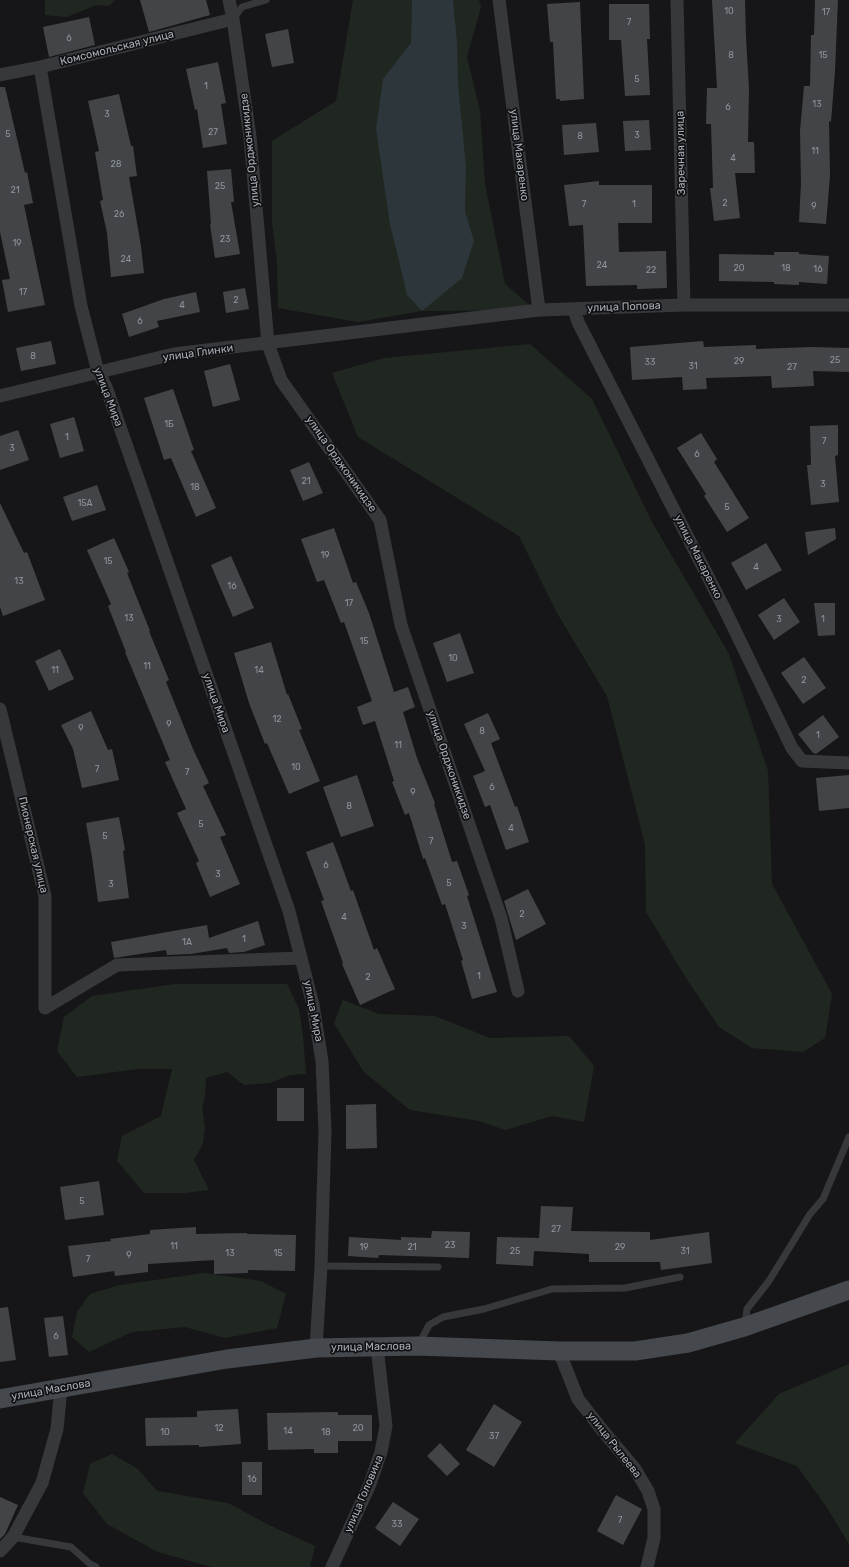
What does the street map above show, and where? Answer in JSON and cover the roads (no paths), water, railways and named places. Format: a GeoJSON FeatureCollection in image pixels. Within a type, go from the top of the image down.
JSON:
{"type":"FeatureCollection","features":[{"type":"Feature","properties":{"kind":"main road","name":"улица Маслова"},"geometry":{"type":"LineString","coordinates":[[0,1399],[227,1359],[316,1348],[418,1346],[559,1351],[635,1351],[688,1343],[744,1327],[849,1290]]}},
{"type":"Feature","properties":{"kind":"street","name":"улица Орджоникидзе"},"geometry":{"type":"LineString","coordinates":[[229,0],[250,137],[268,344],[281,380],[380,520],[401,625],[501,918],[518,991]]}},
{"type":"Feature","properties":{"kind":"street","name":"улица Макаренко"},"geometry":{"type":"LineString","coordinates":[[499,0],[539,310]]}},
{"type":"Feature","properties":{"kind":"street","name":"Заречная улица"},"geometry":{"type":"LineString","coordinates":[[678,0],[684,305]]}},
{"type":"Feature","properties":{"kind":"street","name":"Комсомольская улица"},"geometry":{"type":"LineString","coordinates":[[0,75],[40,67],[233,19]]}},
{"type":"Feature","properties":{"kind":"street","name":"улица Мира"},"geometry":{"type":"LineString","coordinates":[[40,67],[81,306],[98,372],[108,394],[279,881],[289,911],[313,1005],[322,1061],[325,1131],[321,1266],[316,1348]]}},
{"type":"Feature","properties":{"kind":"street","name":"улица Попова"},"geometry":{"type":"LineString","coordinates":[[400,327],[539,310],[684,305],[849,305]]}},
{"type":"Feature","properties":{"kind":"street","name":"улица Макаренко"},"geometry":{"type":"LineString","coordinates":[[574,309],[578,322],[726,612],[792,748],[802,761],[849,763]]}},
{"type":"Feature","properties":{"kind":"street","name":"улица Глинки"},"geometry":{"type":"LineString","coordinates":[[0,396],[174,354],[268,344],[400,327]]}},
{"type":"Feature","properties":{"kind":"street","name":"Пионерская улица"},"geometry":{"type":"LineString","coordinates":[[0,708],[46,896],[45,1008],[117,965],[301,958]]}},
{"type":"Feature","properties":{"kind":"street","name":"улица Головина"},"geometry":{"type":"LineString","coordinates":[[332,1567],[370,1484],[381,1452],[386,1426],[377,1347]]}},
{"type":"Feature","properties":{"kind":"street","name":"улица Рылеева"},"geometry":{"type":"LineString","coordinates":[[559,1351],[578,1399],[635,1469],[648,1490],[654,1509],[654,1538],[647,1567]]}},
{"type":"Feature","properties":{"kind":"street"},"geometry":{"type":"LineString","coordinates":[[0,1551],[13,1537],[42,1483],[57,1429],[61,1388]]}},
{"type":"Feature","properties":{"kind":"lane"},"geometry":{"type":"LineString","coordinates":[[233,19],[242,7],[266,0]]}},
{"type":"Feature","properties":{"kind":"lane"},"geometry":{"type":"LineString","coordinates":[[744,1327],[747,1309],[769,1281],[810,1214],[823,1199],[849,1137]]}},
{"type":"Feature","properties":{"kind":"lane"},"geometry":{"type":"LineString","coordinates":[[321,1266],[438,1267]]}},
{"type":"Feature","properties":{"kind":"lane"},"geometry":{"type":"LineString","coordinates":[[418,1346],[429,1324],[443,1317],[484,1309],[552,1289],[626,1288],[680,1277]]}},
{"type":"Feature","properties":{"kind":"lane"},"geometry":{"type":"LineString","coordinates":[[13,1537],[70,1547],[90,1564],[96,1567]]}}]}
